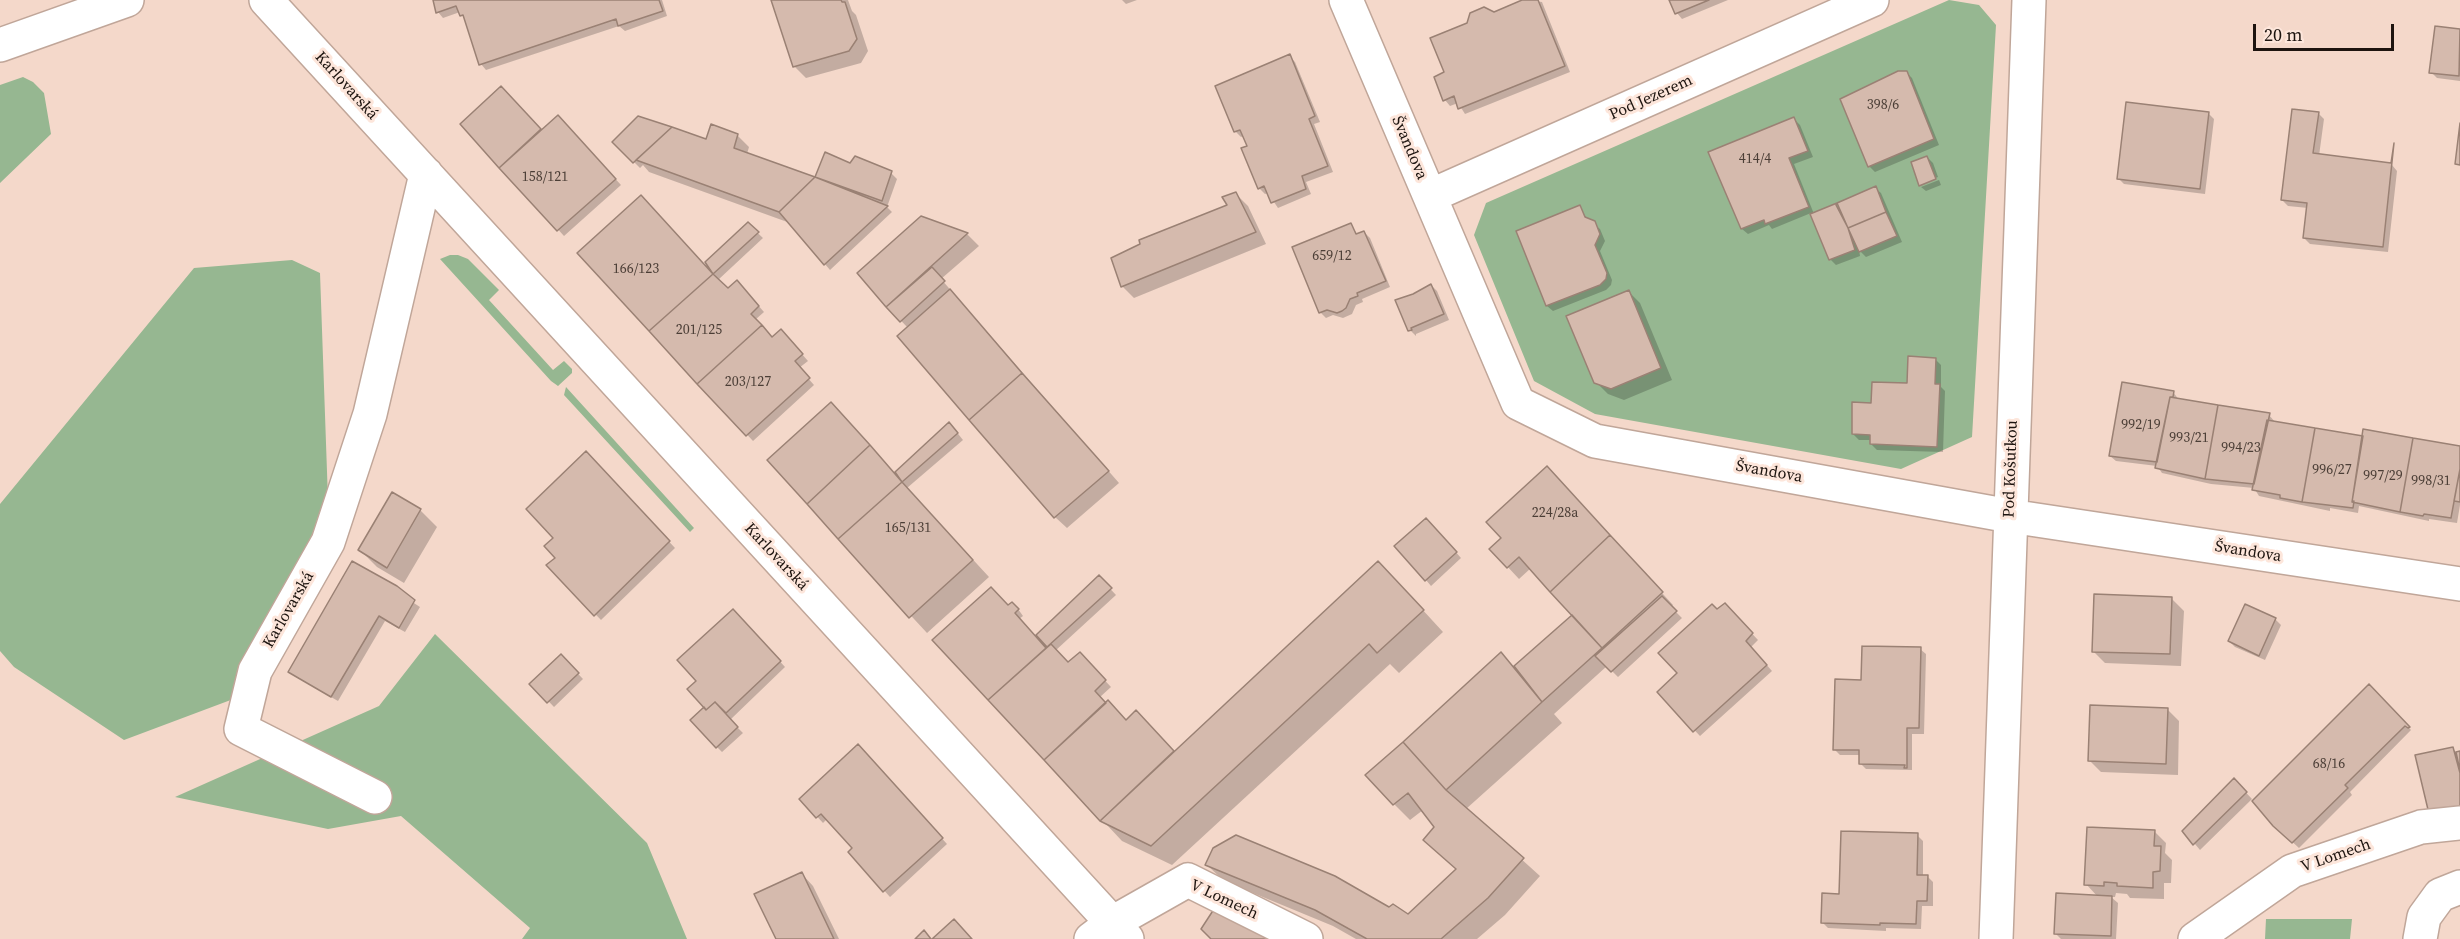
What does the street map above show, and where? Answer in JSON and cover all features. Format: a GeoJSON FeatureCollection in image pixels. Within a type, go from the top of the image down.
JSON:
{"type":"FeatureCollection","features":[{"type":"Feature","properties":{"kind":"street"},"geometry":{"type":"LineString","coordinates":[[0,45],[127,0]]}},
{"type":"Feature","properties":{"kind":"street","name":"Karlovarská"},"geometry":{"type":"LineString","coordinates":[[266,0],[426,174],[1110,934]]}},
{"type":"Feature","properties":{"kind":"street","name":"Švandova"},"geometry":{"type":"LineString","coordinates":[[1346,0],[1518,403],[1595,441],[2010,516],[2460,584]]}},
{"type":"Feature","properties":{"kind":"street","name":"Pod Jezerem"},"geometry":{"type":"LineString","coordinates":[[1430,196],[1872,0]]}},
{"type":"Feature","properties":{"kind":"street","name":"Pod Košutkou"},"geometry":{"type":"LineString","coordinates":[[1996,939],[2029,0]]}},
{"type":"Feature","properties":{"kind":"street","name":"Karlovarská"},"geometry":{"type":"LineString","coordinates":[[375,797],[241,729],[255,671],[332,532],[370,414],[426,174]]}},
{"type":"Feature","properties":{"kind":"street","name":"V Lomech"},"geometry":{"type":"LineString","coordinates":[[2195,939],[2292,871],[2421,827],[2460,823]]}},
{"type":"Feature","properties":{"kind":"street","name":"V Lomech"},"geometry":{"type":"LineString","coordinates":[[1110,934],[1188,880],[1306,939]]}},
{"type":"Feature","properties":{"kind":"street"},"geometry":{"type":"LineString","coordinates":[[2420,939],[2424,917],[2440,895],[2460,887]]}},
{"type":"Feature","properties":{"kind":"green space"},"geometry":{"type":"Polygon","coordinates":[[[1949,0],[1979,5],[1996,25],[1972,437],[1901,469],[1595,414],[1534,381],[1474,235],[1486,203],[1949,0]]]}},
{"type":"Feature","properties":{"kind":"green space"},"geometry":{"type":"Polygon","coordinates":[[[23,77],[33,82],[44,93],[51,134],[0,183],[0,85],[23,77]]]}},
{"type":"Feature","properties":{"kind":"green space"},"geometry":{"type":"Polygon","coordinates":[[[450,255],[468,259],[499,290],[489,300],[553,370],[564,361],[572,369],[572,373],[558,386],[440,259],[450,255]]]}},
{"type":"Feature","properties":{"kind":"green space"},"geometry":{"type":"Polygon","coordinates":[[[292,260],[320,273],[328,500],[236,698],[124,740],[14,667],[0,651],[0,504],[194,268],[292,260]]]}},
{"type":"Feature","properties":{"kind":"green space"},"geometry":{"type":"Polygon","coordinates":[[[566,387],[694,528],[690,532],[564,395],[566,387]]]}},
{"type":"Feature","properties":{"kind":"green space"},"geometry":{"type":"Polygon","coordinates":[[[435,634],[647,843],[687,939],[522,939],[530,928],[401,816],[328,829],[175,797],[379,706],[435,634]]]}},
{"type":"Feature","properties":{"kind":"green space"},"geometry":{"type":"Polygon","coordinates":[[[2266,919],[2352,919],[2350,939],[2265,939],[2266,919]]]}},
{"type":"Feature","properties":{"kind":"building"},"geometry":{"type":"Polygon","coordinates":[[[433,0],[659,0],[663,11],[618,26],[616,19],[479,65],[463,15],[460,16],[456,6],[436,13],[433,0]]]}},
{"type":"Feature","properties":{"kind":"building"},"geometry":{"type":"Polygon","coordinates":[[[771,0],[841,0],[845,2],[857,39],[849,51],[793,67],[771,0]]]}},
{"type":"Feature","properties":{"kind":"building"},"geometry":{"type":"Polygon","coordinates":[[[1522,0],[1538,0],[1565,66],[1458,109],[1454,96],[1443,101],[1434,77],[1444,72],[1430,38],[1467,23],[1470,13],[1484,7],[1494,12],[1522,0]]]}},
{"type":"Feature","properties":{"kind":"building"},"geometry":{"type":"Polygon","coordinates":[[[1669,0],[1709,0],[1675,14],[1669,0]]]}},
{"type":"Feature","properties":{"kind":"building"},"geometry":{"type":"Polygon","coordinates":[[[2435,26],[2460,29],[2459,76],[2429,73],[2435,26]]]}},
{"type":"Feature","properties":{"kind":"building"},"geometry":{"type":"Polygon","coordinates":[[[1290,54],[1315,116],[1309,119],[1328,166],[1302,176],[1306,189],[1271,203],[1264,186],[1258,189],[1241,148],[1247,146],[1240,130],[1234,132],[1215,86],[1290,54]]]}},
{"type":"Feature","properties":{"kind":"building"},"geometry":{"type":"Polygon","coordinates":[[[1898,71],[1907,71],[1934,139],[1868,167],[1840,99],[1898,71]]]}},
{"type":"Feature","properties":{"kind":"building"},"geometry":{"type":"Polygon","coordinates":[[[501,86],[541,129],[499,168],[460,124],[501,86]]]}},
{"type":"Feature","properties":{"kind":"building"},"geometry":{"type":"Polygon","coordinates":[[[2126,102],[2209,112],[2200,189],[2117,179],[2126,102]]]}},
{"type":"Feature","properties":{"kind":"building"},"geometry":{"type":"Polygon","coordinates":[[[2292,109],[2319,112],[2313,153],[2391,163],[2394,143],[2383,247],[2303,238],[2307,203],[2281,200],[2292,109]]]}},
{"type":"Feature","properties":{"kind":"building"},"geometry":{"type":"Polygon","coordinates":[[[558,115],[616,179],[557,231],[499,168],[558,115]]]}},
{"type":"Feature","properties":{"kind":"building"},"geometry":{"type":"Polygon","coordinates":[[[638,116],[672,127],[633,163],[612,142],[638,116]]]}},
{"type":"Feature","properties":{"kind":"building"},"geometry":{"type":"Polygon","coordinates":[[[1794,117],[1808,151],[1789,158],[1809,207],[1765,224],[1764,220],[1741,229],[1708,152],[1794,117]]]}},
{"type":"Feature","properties":{"kind":"building"},"geometry":{"type":"Polygon","coordinates":[[[2460,123],[2460,165],[2455,164],[2460,123]]]}},
{"type":"Feature","properties":{"kind":"building"},"geometry":{"type":"Polygon","coordinates":[[[711,124],[738,134],[734,148],[815,177],[779,212],[636,160],[672,127],[706,139],[711,124]]]}},
{"type":"Feature","properties":{"kind":"building"},"geometry":{"type":"Polygon","coordinates":[[[825,152],[850,163],[855,156],[892,171],[882,201],[815,177],[825,152]]]}},
{"type":"Feature","properties":{"kind":"building"},"geometry":{"type":"Polygon","coordinates":[[[1927,156],[1936,179],[1919,186],[1911,162],[1927,156]]]}},
{"type":"Feature","properties":{"kind":"building"},"geometry":{"type":"Polygon","coordinates":[[[815,177],[888,206],[824,265],[779,212],[815,177]]]}},
{"type":"Feature","properties":{"kind":"building"},"geometry":{"type":"Polygon","coordinates":[[[1876,186],[1886,212],[1848,228],[1837,203],[1876,186]]]}},
{"type":"Feature","properties":{"kind":"building"},"geometry":{"type":"Polygon","coordinates":[[[1236,192],[1256,232],[1121,287],[1111,258],[1140,244],[1139,240],[1227,205],[1222,197],[1236,192]]]}},
{"type":"Feature","properties":{"kind":"building"},"geometry":{"type":"Polygon","coordinates":[[[641,195],[713,274],[649,331],[577,253],[641,195]]]}},
{"type":"Feature","properties":{"kind":"building"},"geometry":{"type":"Polygon","coordinates":[[[1837,203],[1855,250],[1829,260],[1810,214],[1837,203]]]}},
{"type":"Feature","properties":{"kind":"building"},"geometry":{"type":"Polygon","coordinates":[[[1580,205],[1585,217],[1595,221],[1600,234],[1595,245],[1607,273],[1606,279],[1600,285],[1546,306],[1516,231],[1580,205]]]}},
{"type":"Feature","properties":{"kind":"building"},"geometry":{"type":"Polygon","coordinates":[[[1886,212],[1897,236],[1859,252],[1848,228],[1886,212]]]}},
{"type":"Feature","properties":{"kind":"building"},"geometry":{"type":"Polygon","coordinates":[[[921,216],[968,233],[886,307],[857,273],[921,216]]]}},
{"type":"Feature","properties":{"kind":"building"},"geometry":{"type":"Polygon","coordinates":[[[748,222],[759,232],[713,274],[705,262],[748,222]]]}},
{"type":"Feature","properties":{"kind":"building"},"geometry":{"type":"Polygon","coordinates":[[[1351,223],[1356,234],[1364,231],[1386,281],[1357,293],[1358,296],[1350,299],[1342,311],[1337,313],[1327,310],[1319,313],[1292,247],[1351,223]]]}},
{"type":"Feature","properties":{"kind":"building"},"geometry":{"type":"Polygon","coordinates":[[[932,267],[945,281],[900,322],[886,307],[932,267]]]}},
{"type":"Feature","properties":{"kind":"building"},"geometry":{"type":"Polygon","coordinates":[[[713,274],[728,288],[737,280],[759,306],[751,314],[762,325],[697,384],[649,331],[713,274]]]}},
{"type":"Feature","properties":{"kind":"building"},"geometry":{"type":"Polygon","coordinates":[[[1431,284],[1444,314],[1408,331],[1395,300],[1413,294],[1431,284]]]}},
{"type":"Feature","properties":{"kind":"building"},"geometry":{"type":"Polygon","coordinates":[[[950,289],[1022,373],[969,420],[897,336],[950,289]]]}},
{"type":"Feature","properties":{"kind":"building"},"geometry":{"type":"Polygon","coordinates":[[[1629,290],[1661,368],[1611,389],[1594,383],[1566,316],[1629,290]]]}},
{"type":"Feature","properties":{"kind":"building"},"geometry":{"type":"Polygon","coordinates":[[[762,325],[772,337],[781,329],[803,354],[795,361],[810,378],[746,436],[697,384],[762,325]]]}},
{"type":"Feature","properties":{"kind":"building"},"geometry":{"type":"Polygon","coordinates":[[[1908,356],[1936,358],[1935,384],[1940,384],[1937,447],[1870,444],[1870,435],[1852,434],[1852,402],[1871,403],[1872,382],[1907,383],[1908,356]]]}},
{"type":"Feature","properties":{"kind":"building"},"geometry":{"type":"Polygon","coordinates":[[[1022,373],[1109,471],[1054,518],[969,420],[1022,373]]]}},
{"type":"Feature","properties":{"kind":"building"},"geometry":{"type":"Polygon","coordinates":[[[2122,382],[2174,391],[2173,397],[2170,397],[2157,462],[2109,456],[2122,382]]]}},
{"type":"Feature","properties":{"kind":"building"},"geometry":{"type":"Polygon","coordinates":[[[2170,397],[2218,405],[2205,479],[2155,468],[2170,397]]]}},
{"type":"Feature","properties":{"kind":"building"},"geometry":{"type":"Polygon","coordinates":[[[831,402],[870,445],[807,504],[767,460],[831,402]]]}},
{"type":"Feature","properties":{"kind":"building"},"geometry":{"type":"Polygon","coordinates":[[[2218,405],[2270,413],[2254,484],[2205,479],[2218,405]]]}},
{"type":"Feature","properties":{"kind":"building"},"geometry":{"type":"Polygon","coordinates":[[[2267,420],[2315,428],[2302,502],[2252,490],[2267,420]]]}},
{"type":"Feature","properties":{"kind":"building"},"geometry":{"type":"Polygon","coordinates":[[[949,422],[958,433],[902,482],[895,472],[949,422]]]}},
{"type":"Feature","properties":{"kind":"building"},"geometry":{"type":"Polygon","coordinates":[[[2315,428],[2363,436],[2352,502],[2354,501],[2353,508],[2302,502],[2315,428]]]}},
{"type":"Feature","properties":{"kind":"building"},"geometry":{"type":"Polygon","coordinates":[[[2363,429],[2413,438],[2400,512],[2352,502],[2363,429]]]}},
{"type":"Feature","properties":{"kind":"building"},"geometry":{"type":"Polygon","coordinates":[[[2413,438],[2460,446],[2460,469],[2451,518],[2400,512],[2413,438]]]}},
{"type":"Feature","properties":{"kind":"building"},"geometry":{"type":"Polygon","coordinates":[[[870,445],[902,482],[838,539],[807,504],[870,445]]]}},
{"type":"Feature","properties":{"kind":"building"},"geometry":{"type":"Polygon","coordinates":[[[586,451],[670,541],[594,616],[546,565],[555,558],[544,546],[553,538],[526,509],[586,451]]]}},
{"type":"Feature","properties":{"kind":"building"},"geometry":{"type":"Polygon","coordinates":[[[1547,466],[1610,535],[1550,592],[1519,557],[1507,568],[1489,549],[1501,538],[1486,522],[1547,466]]]}},
{"type":"Feature","properties":{"kind":"building"},"geometry":{"type":"Polygon","coordinates":[[[2460,469],[2460,502],[2454,501],[2460,469]]]}},
{"type":"Feature","properties":{"kind":"building"},"geometry":{"type":"Polygon","coordinates":[[[902,482],[973,560],[909,618],[838,539],[902,482]]]}},
{"type":"Feature","properties":{"kind":"building"},"geometry":{"type":"Polygon","coordinates":[[[392,492],[421,509],[387,568],[358,550],[392,492]]]}},
{"type":"Feature","properties":{"kind":"building"},"geometry":{"type":"Polygon","coordinates":[[[1426,518],[1457,552],[1425,581],[1394,546],[1426,518]]]}},
{"type":"Feature","properties":{"kind":"building"},"geometry":{"type":"Polygon","coordinates":[[[1610,535],[1663,592],[1602,648],[1550,592],[1610,535]]]}},
{"type":"Feature","properties":{"kind":"building"},"geometry":{"type":"Polygon","coordinates":[[[352,561],[397,586],[415,600],[399,628],[379,616],[331,697],[288,672],[352,561]]]}},
{"type":"Feature","properties":{"kind":"building"},"geometry":{"type":"Polygon","coordinates":[[[1378,561],[1424,610],[1377,653],[1369,644],[1151,846],[1100,821],[1378,561]]]}},
{"type":"Feature","properties":{"kind":"building"},"geometry":{"type":"Polygon","coordinates":[[[1099,575],[1112,588],[1047,647],[1036,635],[1099,575]]]}},
{"type":"Feature","properties":{"kind":"building"},"geometry":{"type":"Polygon","coordinates":[[[991,587],[1008,605],[1012,602],[1019,609],[1015,613],[1046,648],[988,700],[932,640],[991,587]]]}},
{"type":"Feature","properties":{"kind":"building"},"geometry":{"type":"Polygon","coordinates":[[[2094,594],[2172,597],[2170,654],[2092,652],[2094,594]]]}},
{"type":"Feature","properties":{"kind":"building"},"geometry":{"type":"Polygon","coordinates":[[[1662,596],[1677,611],[1611,672],[1595,656],[1662,596]]]}},
{"type":"Feature","properties":{"kind":"building"},"geometry":{"type":"Polygon","coordinates":[[[1725,603],[1753,633],[1746,641],[1767,665],[1693,732],[1657,692],[1677,673],[1658,653],[1712,604],[1717,609],[1725,603]]]}},
{"type":"Feature","properties":{"kind":"building"},"geometry":{"type":"Polygon","coordinates":[[[2245,604],[2276,618],[2259,656],[2228,641],[2245,604]]]}},
{"type":"Feature","properties":{"kind":"building"},"geometry":{"type":"Polygon","coordinates":[[[733,609],[781,661],[726,713],[715,702],[706,710],[687,689],[696,681],[677,660],[733,609]]]}},
{"type":"Feature","properties":{"kind":"building"},"geometry":{"type":"Polygon","coordinates":[[[1572,615],[1602,648],[1542,702],[1514,666],[1572,615]]]}},
{"type":"Feature","properties":{"kind":"building"},"geometry":{"type":"Polygon","coordinates":[[[1051,644],[1068,662],[1080,652],[1106,680],[1095,691],[1106,703],[1044,760],[988,700],[1051,644]]]}},
{"type":"Feature","properties":{"kind":"building"},"geometry":{"type":"Polygon","coordinates":[[[1862,646],[1921,647],[1919,728],[1907,728],[1907,768],[1904,768],[1905,765],[1859,764],[1859,750],[1833,750],[1835,679],[1861,680],[1862,646]]]}},
{"type":"Feature","properties":{"kind":"building"},"geometry":{"type":"Polygon","coordinates":[[[1501,652],[1542,702],[1446,790],[1403,742],[1501,652]]]}},
{"type":"Feature","properties":{"kind":"building"},"geometry":{"type":"Polygon","coordinates":[[[561,654],[579,673],[547,703],[529,684],[561,654]]]}},
{"type":"Feature","properties":{"kind":"building"},"geometry":{"type":"Polygon","coordinates":[[[2369,684],[2410,727],[2405,726],[2345,785],[2348,788],[2292,843],[2273,826],[2252,801],[2369,684]]]}},
{"type":"Feature","properties":{"kind":"building"},"geometry":{"type":"Polygon","coordinates":[[[1108,700],[1126,720],[1136,710],[1174,751],[1100,821],[1044,760],[1108,700]]]}},
{"type":"Feature","properties":{"kind":"building"},"geometry":{"type":"Polygon","coordinates":[[[715,702],[738,727],[716,748],[690,720],[704,707],[706,710],[715,702]]]}},
{"type":"Feature","properties":{"kind":"building"},"geometry":{"type":"Polygon","coordinates":[[[2090,705],[2168,708],[2166,764],[2088,761],[2090,705]]]}},
{"type":"Feature","properties":{"kind":"building"},"geometry":{"type":"Polygon","coordinates":[[[1403,742],[1446,790],[1524,858],[1488,898],[1441,939],[1367,939],[1315,910],[1205,865],[1213,848],[1236,835],[1335,876],[1389,907],[1393,904],[1408,914],[1456,869],[1423,840],[1434,827],[1408,793],[1393,805],[1365,775],[1403,742]]]}},
{"type":"Feature","properties":{"kind":"building"},"geometry":{"type":"Polygon","coordinates":[[[858,744],[943,838],[883,892],[848,852],[852,848],[821,814],[816,818],[799,799],[858,744]]]}},
{"type":"Feature","properties":{"kind":"building"},"geometry":{"type":"Polygon","coordinates":[[[2453,747],[2460,773],[2460,811],[2430,818],[2415,755],[2453,747]]]}},
{"type":"Feature","properties":{"kind":"building"},"geometry":{"type":"Polygon","coordinates":[[[2460,751],[2460,771],[2456,752],[2460,751]]]}},
{"type":"Feature","properties":{"kind":"building"},"geometry":{"type":"Polygon","coordinates":[[[2234,778],[2247,792],[2193,845],[2182,831],[2234,778]]]}},
{"type":"Feature","properties":{"kind":"building"},"geometry":{"type":"Polygon","coordinates":[[[2087,827],[2155,830],[2154,846],[2161,846],[2160,871],[2153,872],[2153,888],[2117,886],[2117,883],[2104,882],[2104,886],[2084,885],[2087,827]]]}},
{"type":"Feature","properties":{"kind":"building"},"geometry":{"type":"Polygon","coordinates":[[[1841,831],[1918,833],[1917,875],[1928,875],[1927,901],[1917,901],[1916,924],[1821,923],[1822,893],[1839,894],[1841,831]]]}},
{"type":"Feature","properties":{"kind":"building"},"geometry":{"type":"Polygon","coordinates":[[[802,872],[834,939],[776,939],[754,894],[802,872]]]}},
{"type":"Feature","properties":{"kind":"building"},"geometry":{"type":"Polygon","coordinates":[[[2056,893],[2112,896],[2111,936],[2054,934],[2056,893]]]}},
{"type":"Feature","properties":{"kind":"building"},"geometry":{"type":"Polygon","coordinates":[[[1216,906],[1281,939],[1211,939],[1201,929],[1216,906]]]}},
{"type":"Feature","properties":{"kind":"building"},"geometry":{"type":"Polygon","coordinates":[[[954,919],[972,939],[932,939],[954,919]]]}},
{"type":"Feature","properties":{"kind":"building"},"geometry":{"type":"Polygon","coordinates":[[[924,930],[931,939],[915,939],[924,930]]]}}]}
